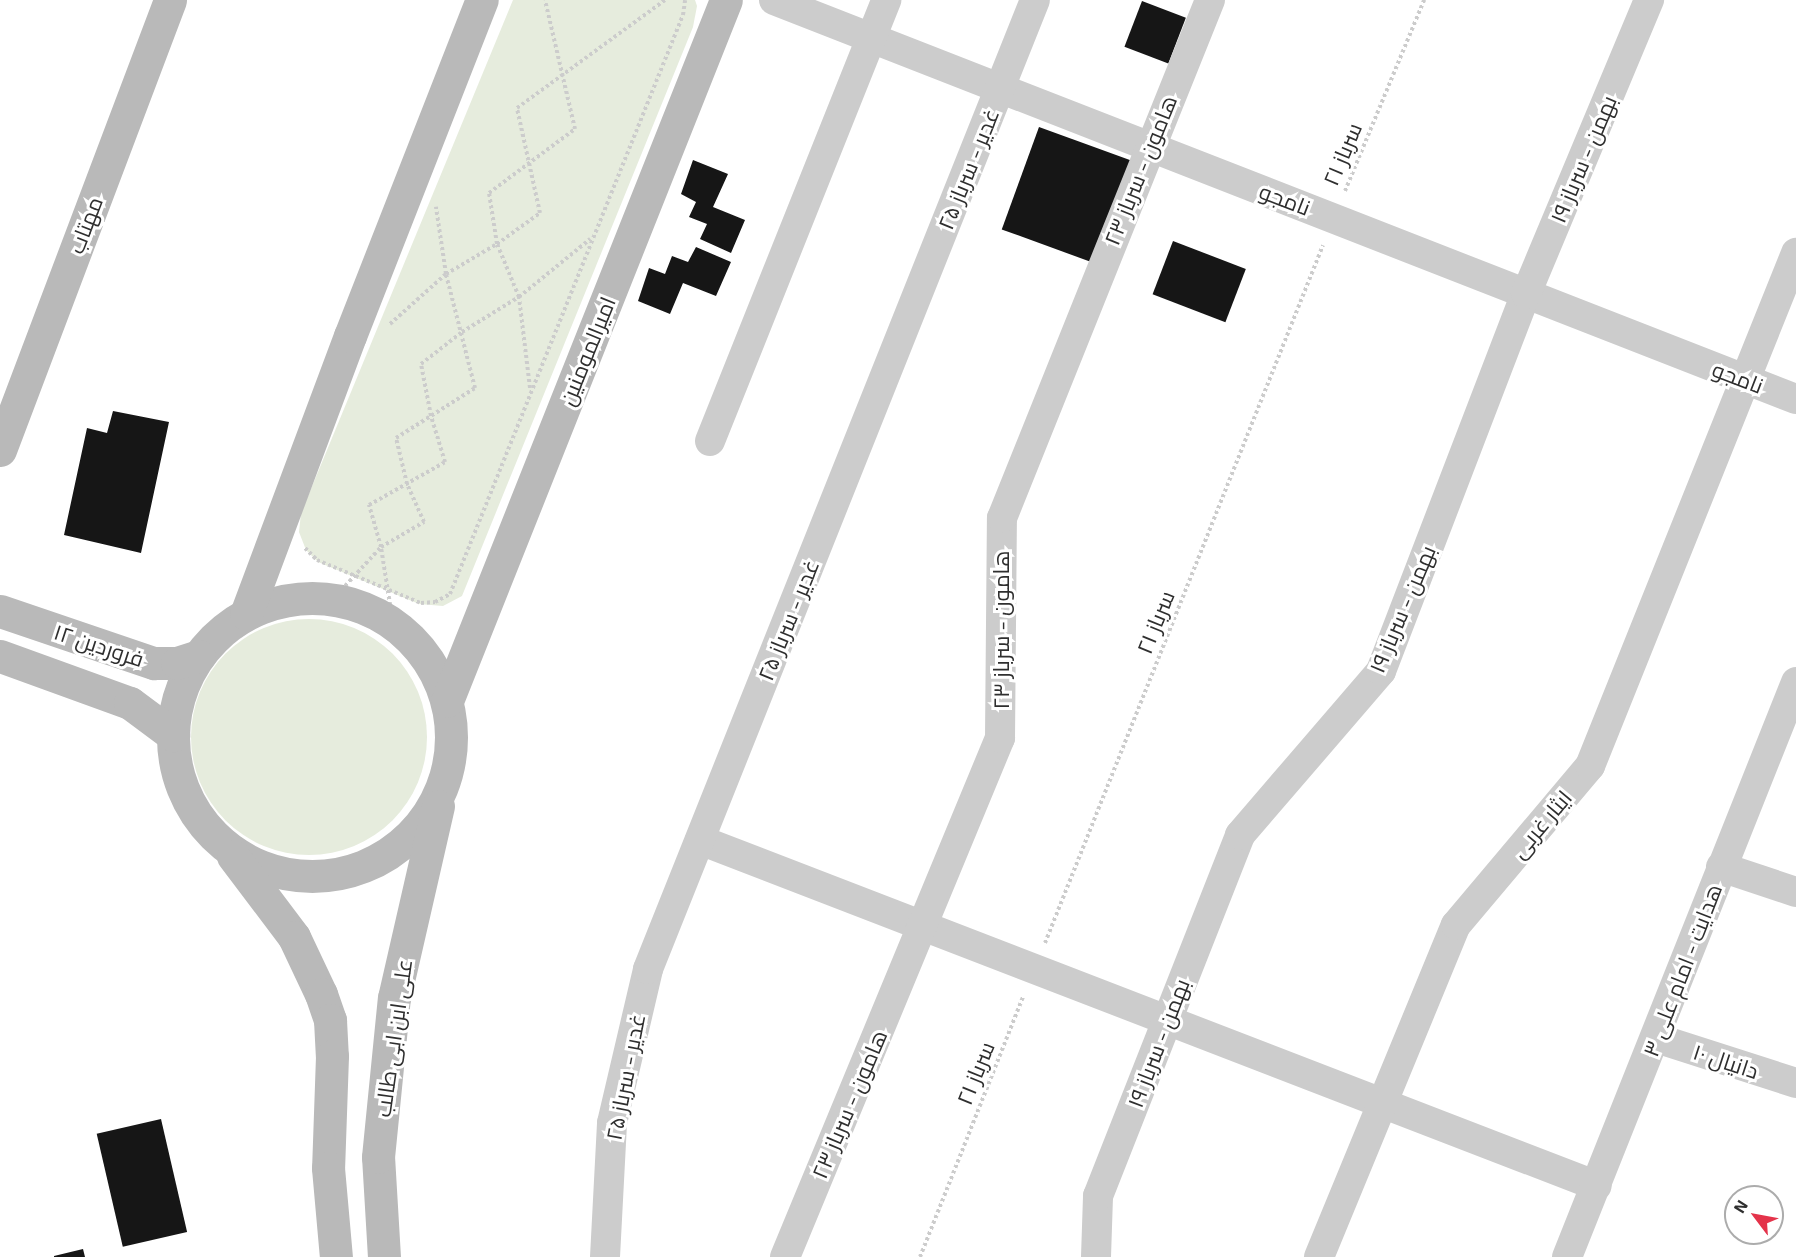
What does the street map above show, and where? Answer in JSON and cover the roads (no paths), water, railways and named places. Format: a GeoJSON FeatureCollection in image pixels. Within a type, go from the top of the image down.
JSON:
{"type":"FeatureCollection","features":[{"type":"Feature","properties":{"kind":"street","name":"مهتاب"},"geometry":{"type":"LineString","coordinates":[[0,450],[170,0]]}},
{"type":"Feature","properties":{"kind":"street"},"geometry":{"type":"LineString","coordinates":[[246,614],[350,336],[482,0]]}},
{"type":"Feature","properties":{"kind":"street","name":"امیرالمومنین"},"geometry":{"type":"LineString","coordinates":[[447,701],[726,0]]}},
{"type":"Feature","properties":{"kind":"street","name":"نامجو"},"geometry":{"type":"LineString","coordinates":[[774,0],[1796,399]]}},
{"type":"Feature","properties":{"kind":"street"},"geometry":{"type":"LineString","coordinates":[[710,441],[886,0]]}},
{"type":"Feature","properties":{"kind":"street","name":"غدیر - سرباز ۲۵"},"geometry":{"type":"LineString","coordinates":[[605,1257],[612,1123],[648,969],[1035,0]]}},
{"type":"Feature","properties":{"kind":"street","name":"هامون - سرباز ۲۳"},"geometry":{"type":"LineString","coordinates":[[785,1257],[1000,738],[1002,518],[1149,146],[1210,0]]}},
{"type":"Feature","properties":{"kind":"street","name":"بهمن - سرباز ۱۹"},"geometry":{"type":"LineString","coordinates":[[1096,1257],[1098,1196],[1240,835],[1381,671],[1526,294],[1649,0]]}},
{"type":"Feature","properties":{"kind":"street","name":"ایثار غربی"},"geometry":{"type":"LineString","coordinates":[[1318,1257],[1456,925],[1590,766],[1796,253]]}},
{"type":"Feature","properties":{"kind":"street"},"geometry":{"type":"LineString","coordinates":[[336,1257],[328,1168],[332,1056],[330,1020],[321,994],[294,937],[226,848],[197,817],[178,778],[173,735],[180,693],[199,656],[220,632],[246,614],[288,599],[343,587],[365,607],[393,623],[423,654],[435,671],[447,701]]}},
{"type":"Feature","properties":{"kind":"street","name":"۱۲ فروردین"},"geometry":{"type":"LineString","coordinates":[[0,611],[154,663],[177,663],[199,656]]}},
{"type":"Feature","properties":{"kind":"street","name":"۱۲ فروردین"},"geometry":{"type":"LineString","coordinates":[[0,656],[130,703],[173,735]]}},
{"type":"Feature","properties":{"kind":"street","name":"هدایت - امام علی ۳"},"geometry":{"type":"LineString","coordinates":[[1567,1257],[1796,682]]}},
{"type":"Feature","properties":{"kind":"street","name":"علی ابن ابی طالب"},"geometry":{"type":"LineString","coordinates":[[384,1257],[378,1157],[394,998],[451,744],[447,701]]}},
{"type":"Feature","properties":{"kind":"street"},"geometry":{"type":"LineString","coordinates":[[226,848],[264,868],[307,877],[350,871],[389,853],[421,823],[443,786]]}},
{"type":"Feature","properties":{"kind":"street"},"geometry":{"type":"LineString","coordinates":[[700,840],[1596,1186]]}},
{"type":"Feature","properties":{"kind":"street"},"geometry":{"type":"LineString","coordinates":[[1721,867],[1796,892]]}},
{"type":"Feature","properties":{"kind":"street","name":"دانیال ۱۰"},"geometry":{"type":"LineString","coordinates":[[1656,1038],[1794,1077]]}}]}
